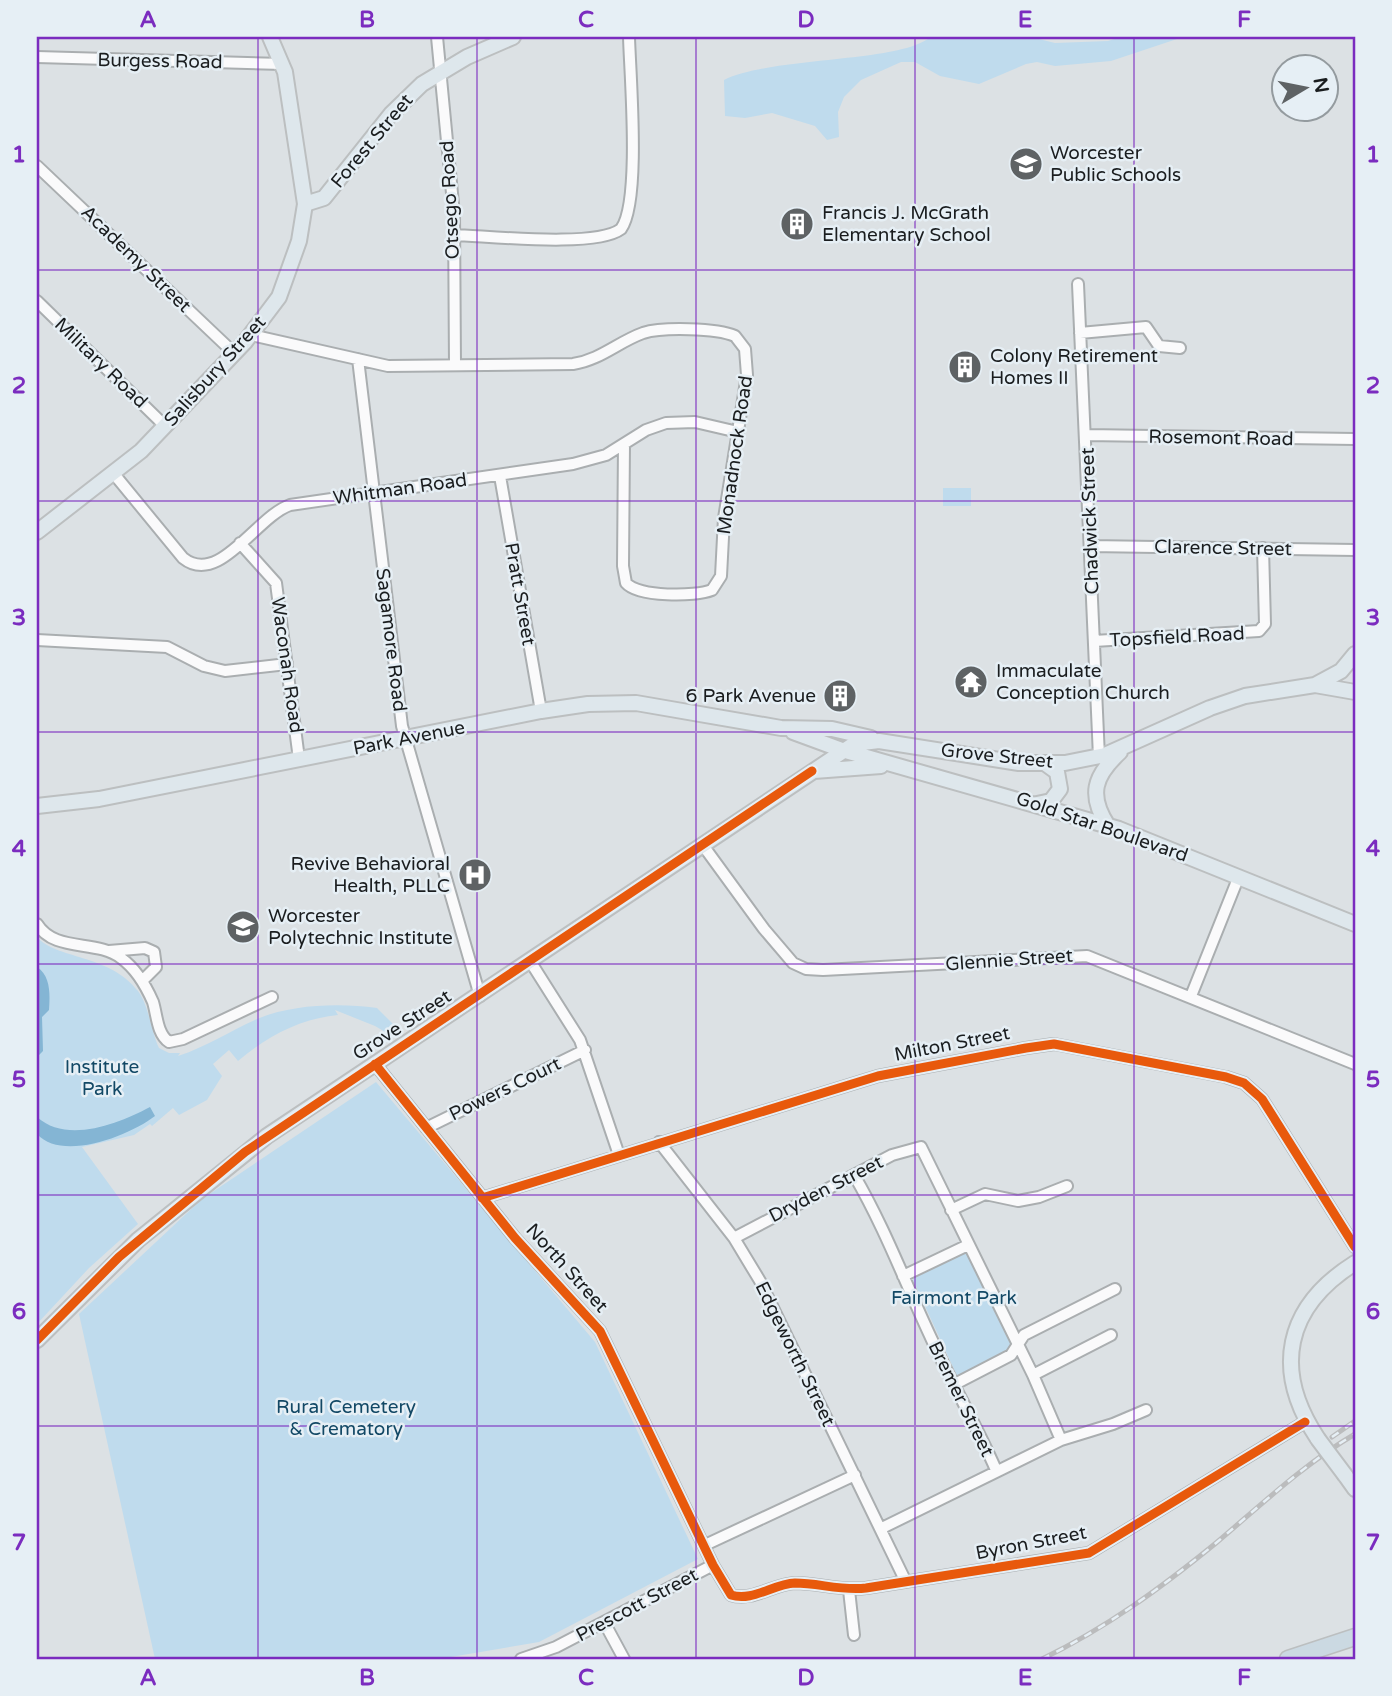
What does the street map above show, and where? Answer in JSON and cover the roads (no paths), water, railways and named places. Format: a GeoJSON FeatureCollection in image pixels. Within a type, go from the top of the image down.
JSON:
{"type":"FeatureCollection","features":[{"type":"Feature","properties":{"kind":"highway"},"geometry":{"type":"LineString","coordinates":[[1288,1659],[1355,1637]]}},
{"type":"Feature","properties":{"kind":"main road","name":"Salisbury Street"},"geometry":{"type":"LineString","coordinates":[[40,524],[114,474],[165,426],[251,335],[284,285],[302,230],[305,204],[283,64],[270,37]]}},
{"type":"Feature","properties":{"kind":"main road","name":"Forest Street"},"geometry":{"type":"LineString","coordinates":[[305,204],[324,198],[391,114],[412,93],[441,71],[513,37]]}},
{"type":"Feature","properties":{"kind":"main road"},"geometry":{"type":"LineString","coordinates":[[1315,685],[1341,671],[1355,654]]}},
{"type":"Feature","properties":{"kind":"main road","name":"Grove Street"},"geometry":{"type":"LineString","coordinates":[[37,1340],[113,1262],[207,1181],[288,1121],[480,996],[842,750],[859,742],[879,741],[1046,764],[1099,757],[1233,699],[1315,685],[1350,691],[1355,660]]}},
{"type":"Feature","properties":{"kind":"main road","name":"Park Avenue"},"geometry":{"type":"LineString","coordinates":[[37,806],[84,802],[404,738],[600,703],[636,703],[782,728],[832,729],[879,741]]}},
{"type":"Feature","properties":{"kind":"main road","name":"Park Avenue"},"geometry":{"type":"LineString","coordinates":[[782,728],[842,750]]}},
{"type":"Feature","properties":{"kind":"main road"},"geometry":{"type":"LineString","coordinates":[[1108,826],[1097,808],[1098,779],[1126,746]]}},
{"type":"Feature","properties":{"kind":"main road","name":"Gold Star Boulevard"},"geometry":{"type":"LineString","coordinates":[[842,750],[1108,826],[1355,924]]}},
{"type":"Feature","properties":{"kind":"main road"},"geometry":{"type":"LineString","coordinates":[[1035,804],[1051,801],[1060,789],[1057,772],[1046,764]]}},
{"type":"Feature","properties":{"kind":"main road","name":"Grove Street"},"geometry":{"type":"LineString","coordinates":[[812,771],[864,766],[924,772]]}},
{"type":"Feature","properties":{"kind":"main road"},"geometry":{"type":"LineString","coordinates":[[1333,914],[1355,913]]}},
{"type":"Feature","properties":{"kind":"main road"},"geometry":{"type":"LineString","coordinates":[[1355,1263],[1335,1275],[1314,1296],[1296,1332],[1291,1375],[1296,1402],[1305,1422],[1355,1489]]}},
{"type":"Feature","properties":{"kind":"street","name":"Otsego Road"},"geometry":{"type":"LineString","coordinates":[[437,37],[454,235],[456,365]]}},
{"type":"Feature","properties":{"kind":"street"},"geometry":{"type":"LineString","coordinates":[[454,235],[565,239],[611,235],[623,227],[629,207],[632,119],[629,37]]}},
{"type":"Feature","properties":{"kind":"street","name":"Burgess Road"},"geometry":{"type":"LineString","coordinates":[[37,57],[283,64]]}},
{"type":"Feature","properties":{"kind":"street","name":"Academy Street"},"geometry":{"type":"LineString","coordinates":[[37,166],[234,353]]}},
{"type":"Feature","properties":{"kind":"street","name":"Chadwick Street"},"geometry":{"type":"LineString","coordinates":[[1078,285],[1099,757]]}},
{"type":"Feature","properties":{"kind":"street","name":"Military Road"},"geometry":{"type":"LineString","coordinates":[[37,301],[165,426]]}},
{"type":"Feature","properties":{"kind":"street"},"geometry":{"type":"LineString","coordinates":[[1080,333],[1146,327],[1160,346],[1180,348]]}},
{"type":"Feature","properties":{"kind":"street","name":"Monadnock Road"},"geometry":{"type":"LineString","coordinates":[[251,335],[388,366],[573,364],[601,356],[647,332],[726,333],[740,340],[747,355],[747,375],[723,528],[721,576],[715,588],[701,593],[640,593],[625,582],[624,444]]}},
{"type":"Feature","properties":{"kind":"street","name":"Sagamore Road"},"geometry":{"type":"LineString","coordinates":[[358,359],[404,738],[480,996]]}},
{"type":"Feature","properties":{"kind":"street","name":"Whitman Road"},"geometry":{"type":"LineString","coordinates":[[114,474],[183,558],[192,565],[206,566],[215,563],[273,514],[290,505],[500,476],[598,458],[650,428],[673,421],[695,422],[738,432]]}},
{"type":"Feature","properties":{"kind":"street","name":"Rosemont Road"},"geometry":{"type":"LineString","coordinates":[[1086,435],[1355,439]]}},
{"type":"Feature","properties":{"kind":"street","name":"Pratt Street"},"geometry":{"type":"LineString","coordinates":[[500,476],[541,712]]}},
{"type":"Feature","properties":{"kind":"street","name":"Waconah Road"},"geometry":{"type":"LineString","coordinates":[[240,542],[276,583],[299,759]]}},
{"type":"Feature","properties":{"kind":"street","name":"Clarence Street"},"geometry":{"type":"LineString","coordinates":[[1090,546],[1355,550]]}},
{"type":"Feature","properties":{"kind":"street","name":"Topsfield Road"},"geometry":{"type":"LineString","coordinates":[[1094,641],[1259,631],[1265,624],[1263,548]]}},
{"type":"Feature","properties":{"kind":"street"},"geometry":{"type":"LineString","coordinates":[[37,640],[167,647],[204,666],[225,671],[287,664]]}},
{"type":"Feature","properties":{"kind":"street","name":"Glennie Street"},"geometry":{"type":"LineString","coordinates":[[702,844],[784,954],[796,965],[806,969],[1080,955],[1191,996],[1355,1064]]}},
{"type":"Feature","properties":{"kind":"street"},"geometry":{"type":"LineString","coordinates":[[1191,996],[1239,876]]}},
{"type":"Feature","properties":{"kind":"street"},"geometry":{"type":"LineString","coordinates":[[37,924],[54,939],[107,951],[120,957],[142,981],[153,1004],[162,1035],[171,1042],[272,997]]}},
{"type":"Feature","properties":{"kind":"street"},"geometry":{"type":"LineString","coordinates":[[107,951],[142,948],[152,950],[156,967],[142,981]]}},
{"type":"Feature","properties":{"kind":"street"},"geometry":{"type":"LineString","coordinates":[[530,961],[567,1015],[585,1050],[619,1155]]}},
{"type":"Feature","properties":{"kind":"street","name":"Milton Street"},"geometry":{"type":"LineString","coordinates":[[482,1198],[878,1076],[1054,1044],[1226,1077],[1252,1088],[1282,1129],[1355,1247]]}},
{"type":"Feature","properties":{"kind":"street","name":"Powers Court"},"geometry":{"type":"LineString","coordinates":[[426,1128],[585,1050]]}},
{"type":"Feature","properties":{"kind":"street","name":"North Street"},"geometry":{"type":"LineString","coordinates":[[375,1064],[482,1198],[600,1331],[713,1565],[732,1595]]}},
{"type":"Feature","properties":{"kind":"street","name":"Edgeworth Street"},"geometry":{"type":"LineString","coordinates":[[659,1142],[734,1238],[760,1281],[906,1582]]}},
{"type":"Feature","properties":{"kind":"street","name":"Dryden Street"},"geometry":{"type":"LineString","coordinates":[[734,1238],[892,1155],[921,1147],[951,1210]]}},
{"type":"Feature","properties":{"kind":"street","name":"Bremer Street"},"geometry":{"type":"LineString","coordinates":[[854,1175],[877,1216],[996,1470]]}},
{"type":"Feature","properties":{"kind":"street"},"geometry":{"type":"LineString","coordinates":[[1061,1440],[1033,1375],[951,1210],[985,1194],[1018,1201],[1039,1197],[1066,1186]]}},
{"type":"Feature","properties":{"kind":"street"},"geometry":{"type":"LineString","coordinates":[[903,1276],[968,1245]]}},
{"type":"Feature","properties":{"kind":"street"},"geometry":{"type":"LineString","coordinates":[[955,1384],[1011,1355],[1024,1335],[1115,1289]]}},
{"type":"Feature","properties":{"kind":"street"},"geometry":{"type":"LineString","coordinates":[[1033,1375],[1111,1335]]}},
{"type":"Feature","properties":{"kind":"street"},"geometry":{"type":"LineString","coordinates":[[882,1528],[1061,1440],[1113,1424],[1146,1410]]}},
{"type":"Feature","properties":{"kind":"street","name":"Byron Street"},"geometry":{"type":"LineString","coordinates":[[732,1595],[743,1597],[794,1583],[849,1590],[1089,1552],[1305,1422]]}},
{"type":"Feature","properties":{"kind":"street"},"geometry":{"type":"LineString","coordinates":[[705,1545],[855,1475]]}},
{"type":"Feature","properties":{"kind":"street","name":"Prescott Street"},"geometry":{"type":"LineString","coordinates":[[521,1659],[534,1658],[713,1565]]}},
{"type":"Feature","properties":{"kind":"street"},"geometry":{"type":"LineString","coordinates":[[849,1590],[855,1635]]}},
{"type":"Feature","properties":{"kind":"street"},"geometry":{"type":"LineString","coordinates":[[604,1622],[624,1659]]}},
{"type":"Feature","properties":{"kind":"water"},"geometry":{"type":"Polygon","coordinates":[[[37,967],[45,975],[50,998],[49,1010],[42,1017],[43,1051],[37,1057],[37,967]]]}},
{"type":"Feature","properties":{"kind":"water"},"geometry":{"type":"Polygon","coordinates":[[[150,1107],[155,1116],[143,1124],[96,1143],[62,1146],[48,1142],[37,1134],[37,1117],[49,1125],[78,1130],[108,1125],[150,1107]]]}},
{"type":"Feature","properties":{"kind":"railway"},"geometry":{"type":"LineString","coordinates":[[1332,1437],[1355,1421]]}},
{"type":"Feature","properties":{"kind":"railway"},"geometry":{"type":"LineString","coordinates":[[1042,1659],[1111,1621],[1175,1576],[1300,1472],[1355,1434]]}},
{"type":"Feature","properties":{"kind":"place","name":"Worcester Public Schools"},"geometry":{"type":"Point","coordinates":[1026,164]}},
{"type":"Feature","properties":{"kind":"place","name":"Francis J. McGrath Elementary School"},"geometry":{"type":"Point","coordinates":[797,224]}},
{"type":"Feature","properties":{"kind":"place","name":"Colony Retirement Homes II"},"geometry":{"type":"Point","coordinates":[965,367]}},
{"type":"Feature","properties":{"kind":"place","name":"Immaculate Conception Church"},"geometry":{"type":"Point","coordinates":[971,682]}},
{"type":"Feature","properties":{"kind":"place","name":"6 Park Avenue"},"geometry":{"type":"Point","coordinates":[840,696]}},
{"type":"Feature","properties":{"kind":"place","name":"Revive Behavioral Health, PLLC"},"geometry":{"type":"Point","coordinates":[475,875]}},
{"type":"Feature","properties":{"kind":"place","name":"Worcester Polytechnic Institute"},"geometry":{"type":"Point","coordinates":[243,927]}},
{"type":"Feature","properties":{"kind":"park label","name":"Institute Park"},"geometry":{"type":"Point","coordinates":[102,1078]}},
{"type":"Feature","properties":{"kind":"park label","name":"Fairmont Park"},"geometry":{"type":"Point","coordinates":[954,1298]}},
{"type":"Feature","properties":{"kind":"park label","name":"Rural Cemetery & Crematory"},"geometry":{"type":"Point","coordinates":[346,1418]}}]}
